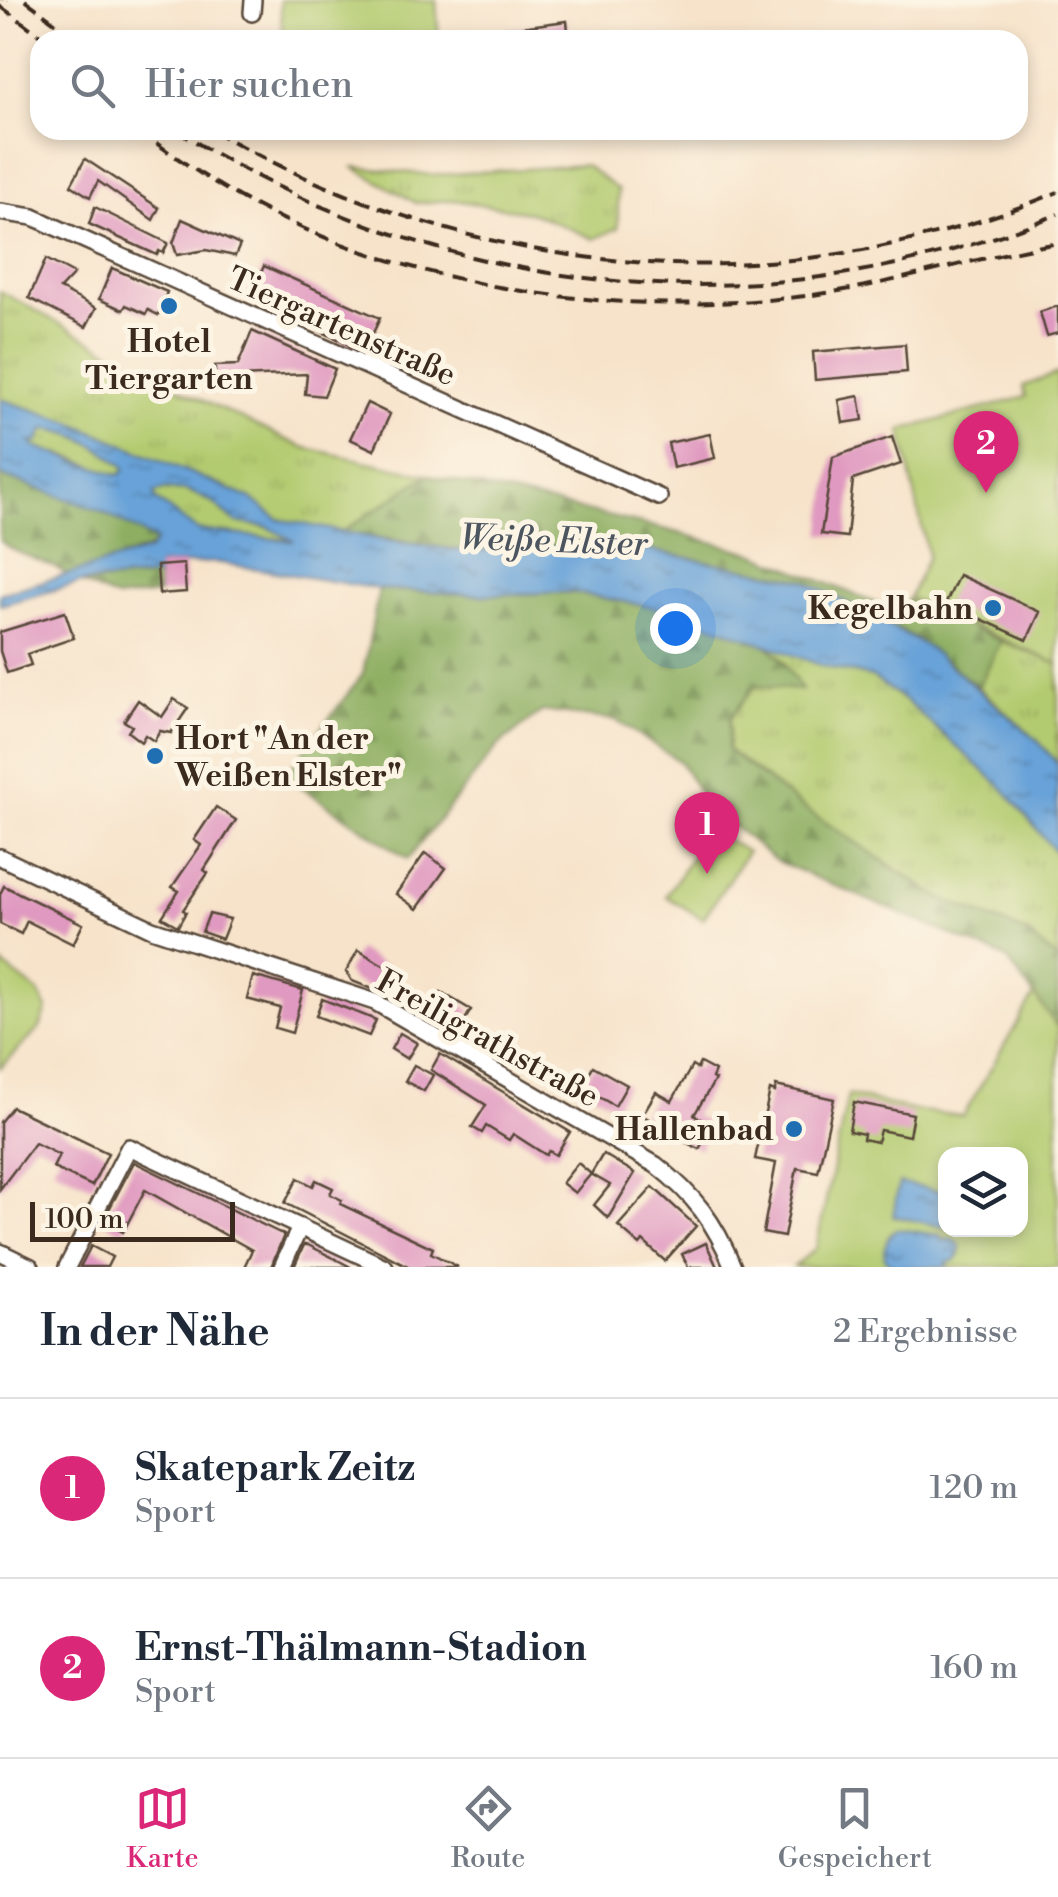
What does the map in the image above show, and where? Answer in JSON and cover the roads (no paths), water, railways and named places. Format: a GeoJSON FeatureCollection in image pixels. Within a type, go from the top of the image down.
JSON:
{"type":"FeatureCollection","features":[{"type":"Feature","properties":{"kind":"street","name":"Tiergartenstraße"},"geometry":{"type":"LineString","coordinates":[[0,212],[33,217],[659,497]]}},
{"type":"Feature","properties":{"kind":"street","name":"Freiligrathstraße"},"geometry":{"type":"LineString","coordinates":[[0,857],[150,928],[344,990],[385,1008],[656,1166],[686,1189],[708,1216],[733,1267]]}},
{"type":"Feature","properties":{"kind":"street"},"geometry":{"type":"LineString","coordinates":[[66,1267],[130,1147],[385,1267]]}},
{"type":"Feature","properties":{"kind":"street"},"geometry":{"type":"LineString","coordinates":[[282,1267],[300,1227]]}},
{"type":"Feature","properties":{"kind":"street"},"geometry":{"type":"LineString","coordinates":[[0,1252],[31,1267]]}},
{"type":"Feature","properties":{"kind":"water"},"geometry":{"type":"Polygon","coordinates":[[[0,399],[71,422],[252,499],[278,519],[465,551],[616,544],[804,580],[928,647],[1037,740],[1058,764],[1058,855],[1003,788],[907,702],[872,677],[823,666],[675,611],[571,592],[483,595],[379,589],[215,562],[158,566],[158,576],[80,583],[0,605],[0,594],[150,550],[156,541],[101,511],[0,475],[0,399]],[[45,429],[37,443],[30,442],[35,447],[119,475],[124,471],[115,459],[87,441],[45,429]],[[165,489],[154,493],[156,500],[197,530],[294,541],[267,527],[236,522],[212,502],[189,491],[165,489]]]}},
{"type":"Feature","properties":{"kind":"water"},"geometry":{"type":"Polygon","coordinates":[[[899,1183],[938,1191],[938,1226],[893,1216],[899,1183]]]}},
{"type":"Feature","properties":{"kind":"water"},"geometry":{"type":"Polygon","coordinates":[[[896,1229],[938,1235],[941,1240],[953,1239],[960,1245],[960,1255],[947,1262],[948,1267],[894,1267],[885,1259],[888,1238],[896,1229]]]}},
{"type":"Feature","properties":{"kind":"railway"},"geometry":{"type":"LineString","coordinates":[[25,0],[66,30]]}},
{"type":"Feature","properties":{"kind":"railway"},"geometry":{"type":"LineString","coordinates":[[0,6],[33,30]]}},
{"type":"Feature","properties":{"kind":"railway"},"geometry":{"type":"LineString","coordinates":[[152,140],[233,193],[329,239],[464,280],[604,301],[745,302],[813,295],[1058,243]]}},
{"type":"Feature","properties":{"kind":"railway"},"geometry":{"type":"LineString","coordinates":[[194,140],[279,187],[385,231],[495,262],[607,280],[720,285],[833,275],[946,252],[1058,214]]}},
{"type":"Feature","properties":{"kind":"railway"},"geometry":{"type":"LineString","coordinates":[[232,140],[312,181],[415,220],[521,247],[628,262],[736,264],[844,253],[952,229],[1058,192]]}},
{"type":"Feature","properties":{"kind":"place","name":"Hotel Tiergarten"},"geometry":{"type":"Point","coordinates":[169,306]}},
{"type":"Feature","properties":{"kind":"place","name":"Ernst-Thälmann-Stadion"},"geometry":{"type":"Point","coordinates":[986,493]}},
{"type":"Feature","properties":{"kind":"place","name":"Kegelbahn"},"geometry":{"type":"Point","coordinates":[993,608]}},
{"type":"Feature","properties":{"kind":"place","name":"Hort \"An der Weißen Elster\""},"geometry":{"type":"Point","coordinates":[155,756]}},
{"type":"Feature","properties":{"kind":"place","name":"Skatepark Zeitz"},"geometry":{"type":"Point","coordinates":[707,874]}},
{"type":"Feature","properties":{"kind":"place","name":"Hallenbad"},"geometry":{"type":"Point","coordinates":[794,1129]}},
{"type":"Feature","properties":{"kind":"water label","name":"Weiße Elster"},"geometry":{"type":"Point","coordinates":[554,540]}}]}
